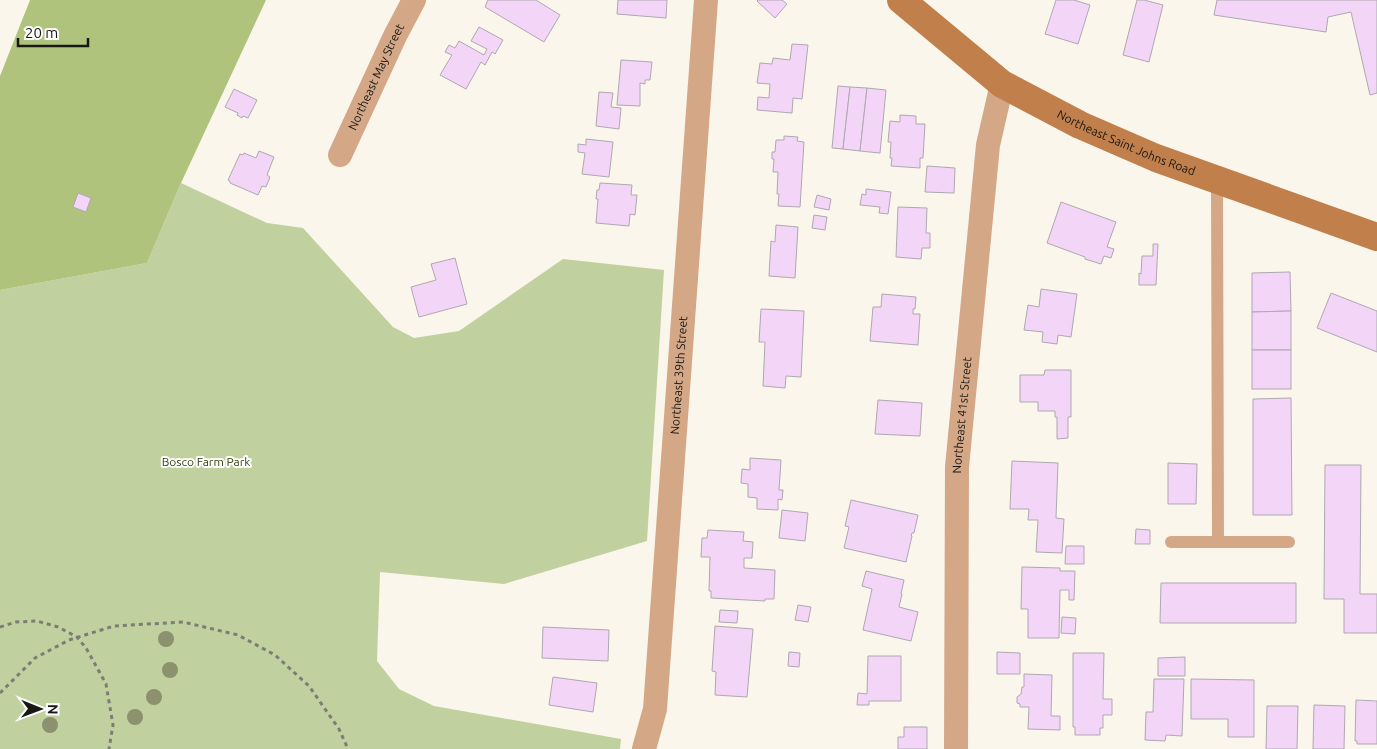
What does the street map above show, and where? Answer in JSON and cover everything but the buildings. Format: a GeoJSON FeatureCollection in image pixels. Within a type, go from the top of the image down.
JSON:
{"type":"FeatureCollection","features":[{"type":"Feature","properties":{"kind":"main road","name":"Northeast Saint Johns Road"},"geometry":{"type":"LineString","coordinates":[[902,0],[1002,84],[1080,125],[1156,158],[1377,236]]}},
{"type":"Feature","properties":{"kind":"street","name":"Northeast May Street"},"geometry":{"type":"LineString","coordinates":[[340,155],[395,36],[414,0]]}},
{"type":"Feature","properties":{"kind":"street","name":"Northeast 39th Street"},"geometry":{"type":"LineString","coordinates":[[644,749],[655,709],[706,0]]}},
{"type":"Feature","properties":{"kind":"street","name":"Northeast 41st Street"},"geometry":{"type":"LineString","coordinates":[[956,749],[957,466],[988,145],[1002,84]]}},
{"type":"Feature","properties":{"kind":"lane"},"geometry":{"type":"LineString","coordinates":[[1217,180],[1218,542]]}},
{"type":"Feature","properties":{"kind":"lane"},"geometry":{"type":"LineString","coordinates":[[1171,542],[1289,542]]}},
{"type":"Feature","properties":{"kind":"path"},"geometry":{"type":"LineString","coordinates":[[0,627],[16,622],[37,622],[58,627],[77,637],[86,648],[106,684],[113,725],[109,749]]}},
{"type":"Feature","properties":{"kind":"path"},"geometry":{"type":"LineString","coordinates":[[0,693],[35,658],[69,640],[114,626],[183,622],[238,635],[275,655],[309,686],[339,729],[348,749]]}},
{"type":"Feature","properties":{"kind":"green space"},"geometry":{"type":"Polygon","coordinates":[[[30,0],[266,0],[181,183],[147,263],[0,290],[0,76],[30,0]]]}},
{"type":"Feature","properties":{"kind":"green space","name":"Bosco Farm Park"},"geometry":{"type":"Polygon","coordinates":[[[181,183],[267,223],[303,228],[393,327],[414,338],[459,331],[563,259],[664,270],[647,541],[504,584],[380,572],[377,661],[399,689],[434,706],[621,739],[620,749],[0,749],[0,290],[147,263],[181,183]]]}}]}
